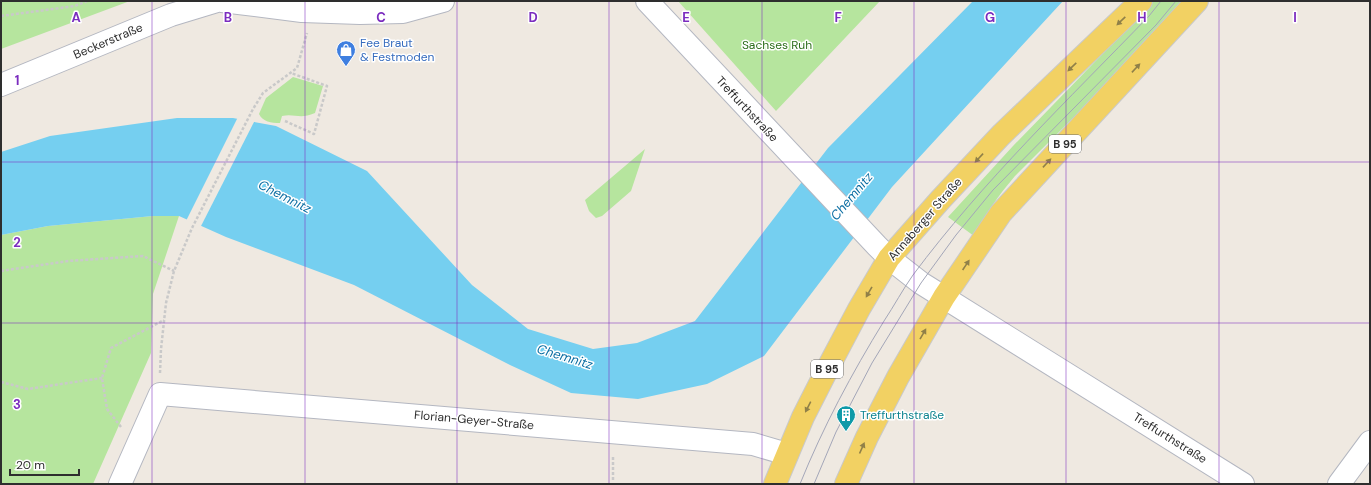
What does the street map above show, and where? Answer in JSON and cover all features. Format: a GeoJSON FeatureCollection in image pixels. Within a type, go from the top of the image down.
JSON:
{"type":"FeatureCollection","features":[{"type":"Feature","properties":{"kind":"main road","name":"Annaberger Straße"},"geometry":{"type":"LineString","coordinates":[[775,484],[803,417],[859,309],[883,252],[941,199],[1001,135],[1141,1]]}},
{"type":"Feature","properties":{"kind":"main road","name":"B 95"},"geometry":{"type":"LineString","coordinates":[[846,484],[867,437],[898,377],[944,297],[1001,213],[1197,1]]}},
{"type":"Feature","properties":{"kind":"street","name":"Beckerstraße"},"geometry":{"type":"LineString","coordinates":[[1,86],[171,15],[217,1]]}},
{"type":"Feature","properties":{"kind":"street"},"geometry":{"type":"LineString","coordinates":[[222,1],[302,11],[360,13],[403,12],[443,1]]}},
{"type":"Feature","properties":{"kind":"street","name":"Treffurthstraße"},"geometry":{"type":"LineString","coordinates":[[647,1],[790,156],[883,252],[912,276],[1243,484]]}},
{"type":"Feature","properties":{"kind":"street"},"geometry":{"type":"LineString","coordinates":[[120,484],[160,394]]}},
{"type":"Feature","properties":{"kind":"street","name":"Florian-Geyer-Straße"},"geometry":{"type":"LineString","coordinates":[[160,394],[753,444],[787,454]]}},
{"type":"Feature","properties":{"kind":"street"},"geometry":{"type":"LineString","coordinates":[[1339,484],[1370,442]]}},
{"type":"Feature","properties":{"kind":"path"},"geometry":{"type":"LineString","coordinates":[[1,16],[75,6],[87,1]]}},
{"type":"Feature","properties":{"kind":"path"},"geometry":{"type":"LineString","coordinates":[[160,394],[161,349],[164,320],[166,303],[174,272],[192,228],[253,109],[264,93],[297,68],[309,27],[302,11]]}},
{"type":"Feature","properties":{"kind":"path"},"geometry":{"type":"LineString","coordinates":[[285,121],[314,134],[327,86],[291,73]]}},
{"type":"Feature","properties":{"kind":"path"},"geometry":{"type":"LineString","coordinates":[[1,271],[68,262],[142,256],[174,272]]}},
{"type":"Feature","properties":{"kind":"path"},"geometry":{"type":"LineString","coordinates":[[137,446],[107,409],[102,378],[111,348],[164,320]]}},
{"type":"Feature","properties":{"kind":"path"},"geometry":{"type":"LineString","coordinates":[[1,382],[28,389],[102,378]]}},
{"type":"Feature","properties":{"kind":"green space"},"geometry":{"type":"Polygon","coordinates":[[[1,1],[130,1],[1,49],[1,1]]]}},
{"type":"Feature","properties":{"kind":"green space","name":"Sachses Ruh"},"geometry":{"type":"Polygon","coordinates":[[[678,1],[880,1],[776,111],[678,1]]]}},
{"type":"Feature","properties":{"kind":"green space"},"geometry":{"type":"Polygon","coordinates":[[[1153,1],[1183,1],[1131,60],[1015,176],[993,205],[974,236],[948,217],[1013,146],[1153,1]]]}},
{"type":"Feature","properties":{"kind":"green space"},"geometry":{"type":"Polygon","coordinates":[[[293,77],[323,86],[315,113],[305,116],[282,116],[280,123],[270,122],[263,119],[259,114],[266,98],[293,77]]]}},
{"type":"Feature","properties":{"kind":"green space"},"geometry":{"type":"Polygon","coordinates":[[[645,149],[631,191],[602,216],[596,218],[589,211],[585,200],[645,149]]]}},
{"type":"Feature","properties":{"kind":"green space"},"geometry":{"type":"Polygon","coordinates":[[[153,216],[179,216],[153,294],[151,353],[93,484],[1,484],[1,235],[48,226],[153,216]]]}},
{"type":"Feature","properties":{"kind":"water","name":"Chemnitz"},"geometry":{"type":"Polygon","coordinates":[[[973,1],[1063,1],[892,187],[764,356],[707,384],[638,399],[571,393],[510,365],[354,285],[226,237],[179,216],[153,216],[48,226],[1,235],[1,152],[50,136],[177,118],[233,118],[276,126],[367,171],[472,285],[528,329],[593,349],[637,343],[695,321],[828,148],[973,1]]]}},
{"type":"Feature","properties":{"kind":"pier"},"geometry":{"type":"Polygon","coordinates":[[[238,117],[255,120],[200,228],[186,221],[238,117]]]}},
{"type":"Feature","properties":{"kind":"tram line"},"geometry":{"type":"LineString","coordinates":[[800,484],[818,442],[849,380],[913,275],[940,240],[997,174],[1149,16],[1161,1]]}},
{"type":"Feature","properties":{"kind":"tram line"},"geometry":{"type":"LineString","coordinates":[[814,484],[836,432],[872,363],[921,283],[956,235],[993,190],[1156,25],[1176,1]]}},
{"type":"Feature","properties":{"kind":"place","name":"Fee Braut & Festmoden"},"geometry":{"type":"Point","coordinates":[346,67]}},
{"type":"Feature","properties":{"kind":"place","name":"Treffurthstraße"},"geometry":{"type":"Point","coordinates":[846,432]}}]}
